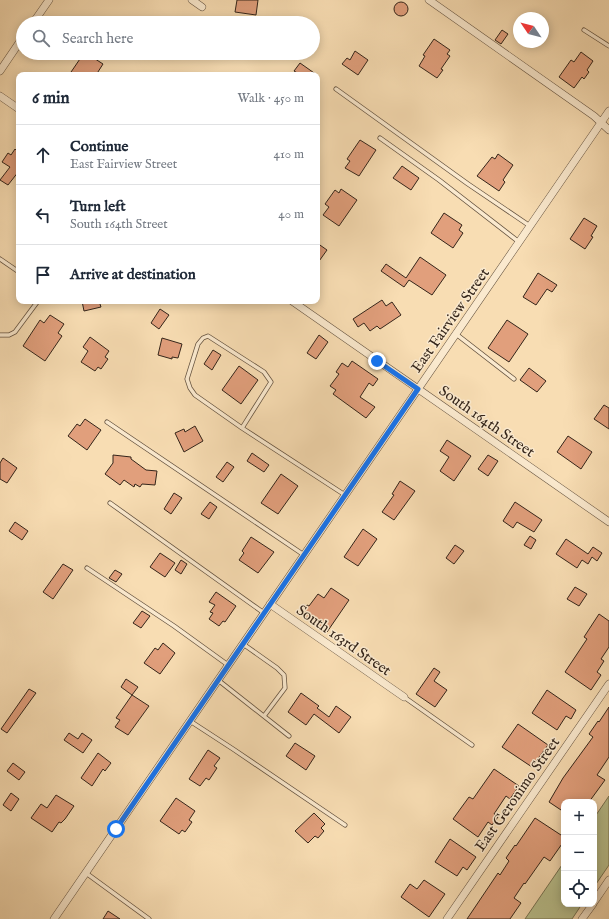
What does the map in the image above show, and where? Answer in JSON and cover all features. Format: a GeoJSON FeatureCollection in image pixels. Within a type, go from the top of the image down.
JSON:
{"type":"FeatureCollection","features":[{"type":"Feature","properties":{"kind":"street"},"geometry":{"type":"LineString","coordinates":[[38,16],[48,0]]}},
{"type":"Feature","properties":{"kind":"street"},"geometry":{"type":"LineString","coordinates":[[192,0],[202,7]]}},
{"type":"Feature","properties":{"kind":"street"},"geometry":{"type":"LineString","coordinates":[[429,0],[594,116],[609,130]]}},
{"type":"Feature","properties":{"kind":"street"},"geometry":{"type":"LineString","coordinates":[[0,71],[16,47]]}},
{"type":"Feature","properties":{"kind":"street"},"geometry":{"type":"LineString","coordinates":[[0,96],[16,107]]}},
{"type":"Feature","properties":{"kind":"street","name":"East Fairview Street"},"geometry":{"type":"LineString","coordinates":[[54,919],[609,111]]}},
{"type":"Feature","properties":{"kind":"street","name":"South 164th Street"},"geometry":{"type":"LineString","coordinates":[[296,304],[609,522]]}},
{"type":"Feature","properties":{"kind":"street","name":"South 163rd Street"},"geometry":{"type":"LineString","coordinates":[[270,604],[404,697]]}},
{"type":"Feature","properties":{"kind":"street","name":"East Geronimo Street"},"geometry":{"type":"LineString","coordinates":[[447,919],[609,684]]}},
{"type":"Feature","properties":{"kind":"street"},"geometry":{"type":"LineString","coordinates":[[597,897],[609,880]]}},
{"type":"Feature","properties":{"kind":"street"},"geometry":{"type":"LineString","coordinates":[[582,919],[590,907]]}},
{"type":"Feature","properties":{"kind":"lane"},"geometry":{"type":"LineString","coordinates":[[584,30],[609,46]]}},
{"type":"Feature","properties":{"kind":"lane"},"geometry":{"type":"LineString","coordinates":[[336,89],[468,184],[530,226]]}},
{"type":"Feature","properties":{"kind":"lane"},"geometry":{"type":"LineString","coordinates":[[380,138],[439,180],[519,242]]}},
{"type":"Feature","properties":{"kind":"lane"},"geometry":{"type":"LineString","coordinates":[[0,259],[16,270]]}},
{"type":"Feature","properties":{"kind":"lane"},"geometry":{"type":"LineString","coordinates":[[0,335],[9,335],[15,332],[36,304]]}},
{"type":"Feature","properties":{"kind":"lane"},"geometry":{"type":"LineString","coordinates":[[456,334],[514,379]]}},
{"type":"Feature","properties":{"kind":"lane"},"geometry":{"type":"LineString","coordinates":[[242,428],[271,382],[264,372],[208,336],[203,338],[198,344],[187,379],[190,388],[195,395],[242,428],[345,495]]}},
{"type":"Feature","properties":{"kind":"lane"},"geometry":{"type":"LineString","coordinates":[[107,422],[304,555]]}},
{"type":"Feature","properties":{"kind":"lane"},"geometry":{"type":"LineString","coordinates":[[110,503],[264,613]]}},
{"type":"Feature","properties":{"kind":"lane"},"geometry":{"type":"LineString","coordinates":[[87,568],[174,626],[228,665]]}},
{"type":"Feature","properties":{"kind":"lane"},"geometry":{"type":"LineString","coordinates":[[243,644],[277,668],[284,675],[285,688],[264,716]]}},
{"type":"Feature","properties":{"kind":"lane"},"geometry":{"type":"LineString","coordinates":[[218,680],[289,736]]}},
{"type":"Feature","properties":{"kind":"lane"},"geometry":{"type":"LineString","coordinates":[[404,697],[472,745]]}},
{"type":"Feature","properties":{"kind":"lane"},"geometry":{"type":"LineString","coordinates":[[190,721],[345,825]]}},
{"type":"Feature","properties":{"kind":"lane"},"geometry":{"type":"LineString","coordinates":[[86,873],[149,919]]}},
{"type":"Feature","properties":{"kind":"green space"},"geometry":{"type":"Polygon","coordinates":[[[609,796],[609,865],[597,883],[597,835],[597,814],[609,796]]]}},
{"type":"Feature","properties":{"kind":"green space"},"geometry":{"type":"Polygon","coordinates":[[[561,866],[561,907],[580,907],[572,919],[525,919],[561,866]]]}},
{"type":"Feature","properties":{"kind":"building"},"geometry":{"type":"Polygon","coordinates":[[[237,0],[258,0],[256,15],[235,12],[237,0]]]}},
{"type":"Feature","properties":{"kind":"building"},"geometry":{"type":"Polygon","coordinates":[[[401,2],[406,4],[408,9],[406,14],[401,16],[396,14],[394,9],[396,4],[401,2]]]}},
{"type":"Feature","properties":{"kind":"building"},"geometry":{"type":"Polygon","coordinates":[[[502,30],[508,34],[501,44],[495,40],[502,30]]]}},
{"type":"Feature","properties":{"kind":"building"},"geometry":{"type":"Polygon","coordinates":[[[434,39],[450,50],[447,54],[450,56],[437,78],[419,66],[425,56],[423,55],[434,39]]]}},
{"type":"Feature","properties":{"kind":"building"},"geometry":{"type":"Polygon","coordinates":[[[355,51],[368,60],[358,75],[342,64],[347,58],[350,60],[355,51]]]}},
{"type":"Feature","properties":{"kind":"building"},"geometry":{"type":"Polygon","coordinates":[[[581,52],[593,61],[587,70],[589,72],[584,79],[582,77],[574,88],[559,77],[571,60],[574,62],[581,52]]]}},
{"type":"Feature","properties":{"kind":"building"},"geometry":{"type":"Polygon","coordinates":[[[79,60],[97,60],[103,64],[98,72],[71,72],[79,60]]]}},
{"type":"Feature","properties":{"kind":"building"},"geometry":{"type":"Polygon","coordinates":[[[300,63],[313,72],[296,72],[294,71],[300,63]]]}},
{"type":"Feature","properties":{"kind":"building"},"geometry":{"type":"Polygon","coordinates":[[[360,140],[376,150],[359,176],[345,168],[350,161],[347,159],[360,140]]]}},
{"type":"Feature","properties":{"kind":"building"},"geometry":{"type":"Polygon","coordinates":[[[15,149],[16,175],[8,185],[0,180],[10,167],[2,162],[8,153],[11,155],[15,149]]]}},
{"type":"Feature","properties":{"kind":"building"},"geometry":{"type":"Polygon","coordinates":[[[498,154],[513,165],[503,180],[505,182],[499,191],[477,176],[492,157],[495,159],[498,154]]]}},
{"type":"Feature","properties":{"kind":"building"},"geometry":{"type":"Polygon","coordinates":[[[402,166],[419,178],[411,190],[393,178],[402,166]]]}},
{"type":"Feature","properties":{"kind":"building"},"geometry":{"type":"Polygon","coordinates":[[[341,189],[357,200],[339,226],[323,215],[329,207],[325,204],[335,190],[339,193],[341,189]]]}},
{"type":"Feature","properties":{"kind":"building"},"geometry":{"type":"Polygon","coordinates":[[[444,213],[462,225],[459,230],[463,233],[453,248],[431,233],[444,213]]]}},
{"type":"Feature","properties":{"kind":"building"},"geometry":{"type":"Polygon","coordinates":[[[584,218],[597,226],[591,236],[593,237],[585,249],[570,239],[584,218]]]}},
{"type":"Feature","properties":{"kind":"building"},"geometry":{"type":"Polygon","coordinates":[[[320,245],[327,250],[320,260],[320,245]]]}},
{"type":"Feature","properties":{"kind":"building"},"geometry":{"type":"Polygon","coordinates":[[[420,257],[446,275],[432,295],[409,280],[404,287],[381,271],[386,264],[406,278],[420,257]]]}},
{"type":"Feature","properties":{"kind":"building"},"geometry":{"type":"Polygon","coordinates":[[[538,273],[557,285],[552,292],[547,289],[536,305],[523,297],[538,273]]]}},
{"type":"Feature","properties":{"kind":"building"},"geometry":{"type":"Polygon","coordinates":[[[382,300],[386,306],[392,302],[401,315],[380,329],[377,326],[370,331],[364,323],[358,327],[353,319],[382,300]]]}},
{"type":"Feature","properties":{"kind":"building"},"geometry":{"type":"Polygon","coordinates":[[[83,304],[100,304],[101,307],[84,311],[83,304]]]}},
{"type":"Feature","properties":{"kind":"building"},"geometry":{"type":"Polygon","coordinates":[[[160,309],[169,315],[159,329],[151,323],[160,309]]]}},
{"type":"Feature","properties":{"kind":"building"},"geometry":{"type":"Polygon","coordinates":[[[50,315],[64,324],[58,333],[62,336],[45,361],[23,346],[40,320],[44,323],[50,315]]]}},
{"type":"Feature","properties":{"kind":"building"},"geometry":{"type":"Polygon","coordinates":[[[507,320],[528,334],[509,362],[488,348],[507,320]]]}},
{"type":"Feature","properties":{"kind":"building"},"geometry":{"type":"Polygon","coordinates":[[[319,335],[328,342],[316,359],[307,353],[319,335]]]}},
{"type":"Feature","properties":{"kind":"building"},"geometry":{"type":"Polygon","coordinates":[[[90,337],[109,351],[105,357],[108,359],[101,369],[98,367],[95,371],[81,362],[88,351],[83,347],[90,337]]]}},
{"type":"Feature","properties":{"kind":"building"},"geometry":{"type":"Polygon","coordinates":[[[162,338],[182,344],[178,358],[172,357],[172,359],[158,355],[162,338]]]}},
{"type":"Feature","properties":{"kind":"building"},"geometry":{"type":"Polygon","coordinates":[[[213,350],[221,355],[212,370],[204,364],[213,350]]]}},
{"type":"Feature","properties":{"kind":"building"},"geometry":{"type":"Polygon","coordinates":[[[352,361],[378,379],[373,386],[369,383],[360,397],[375,407],[366,418],[333,394],[336,390],[330,386],[339,374],[336,372],[342,363],[348,367],[352,361]]]}},
{"type":"Feature","properties":{"kind":"building"},"geometry":{"type":"Polygon","coordinates":[[[239,366],[258,380],[241,404],[222,390],[239,366]]]}},
{"type":"Feature","properties":{"kind":"building"},"geometry":{"type":"Polygon","coordinates":[[[529,368],[546,381],[537,392],[520,380],[529,368]]]}},
{"type":"Feature","properties":{"kind":"building"},"geometry":{"type":"Polygon","coordinates":[[[604,405],[609,408],[609,429],[594,419],[604,405]]]}},
{"type":"Feature","properties":{"kind":"building"},"geometry":{"type":"Polygon","coordinates":[[[85,419],[101,430],[87,450],[68,436],[77,424],[80,426],[85,419]]]}},
{"type":"Feature","properties":{"kind":"building"},"geometry":{"type":"Polygon","coordinates":[[[195,426],[203,441],[184,452],[175,433],[184,429],[185,432],[195,426]]]}},
{"type":"Feature","properties":{"kind":"building"},"geometry":{"type":"Polygon","coordinates":[[[568,436],[592,452],[581,469],[557,452],[568,436]]]}},
{"type":"Feature","properties":{"kind":"building"},"geometry":{"type":"Polygon","coordinates":[[[447,440],[471,456],[454,481],[440,471],[449,457],[440,451],[447,440]]]}},
{"type":"Feature","properties":{"kind":"building"},"geometry":{"type":"Polygon","coordinates":[[[252,453],[269,465],[264,472],[247,461],[252,453]]]}},
{"type":"Feature","properties":{"kind":"building"},"geometry":{"type":"Polygon","coordinates":[[[113,455],[131,457],[131,459],[146,470],[157,471],[155,485],[142,484],[140,487],[135,484],[134,487],[124,480],[120,485],[105,474],[113,463],[113,455]]]}},
{"type":"Feature","properties":{"kind":"building"},"geometry":{"type":"Polygon","coordinates":[[[488,455],[498,461],[488,476],[478,469],[488,455]]]}},
{"type":"Feature","properties":{"kind":"building"},"geometry":{"type":"Polygon","coordinates":[[[3,458],[17,468],[7,483],[0,479],[0,463],[3,458]]]}},
{"type":"Feature","properties":{"kind":"building"},"geometry":{"type":"Polygon","coordinates":[[[227,462],[234,467],[223,482],[216,477],[227,462]]]}},
{"type":"Feature","properties":{"kind":"building"},"geometry":{"type":"Polygon","coordinates":[[[281,474],[298,486],[278,514],[261,503],[281,474]]]}},
{"type":"Feature","properties":{"kind":"building"},"geometry":{"type":"Polygon","coordinates":[[[400,481],[415,491],[394,520],[382,512],[394,495],[392,494],[400,481]]]}},
{"type":"Feature","properties":{"kind":"building"},"geometry":{"type":"Polygon","coordinates":[[[174,493],[182,498],[171,514],[164,509],[174,493]]]}},
{"type":"Feature","properties":{"kind":"building"},"geometry":{"type":"Polygon","coordinates":[[[210,502],[217,507],[209,519],[201,514],[210,502]]]}},
{"type":"Feature","properties":{"kind":"building"},"geometry":{"type":"Polygon","coordinates":[[[515,502],[542,520],[534,532],[517,522],[513,528],[503,521],[515,502]]]}},
{"type":"Feature","properties":{"kind":"building"},"geometry":{"type":"Polygon","coordinates":[[[15,522],[28,531],[22,540],[9,531],[15,522]]]}},
{"type":"Feature","properties":{"kind":"building"},"geometry":{"type":"Polygon","coordinates":[[[363,529],[377,539],[358,566],[344,557],[363,529]]]}},
{"type":"Feature","properties":{"kind":"building"},"geometry":{"type":"Polygon","coordinates":[[[530,536],[536,540],[531,549],[524,545],[530,536]]]}},
{"type":"Feature","properties":{"kind":"building"},"geometry":{"type":"Polygon","coordinates":[[[251,537],[274,552],[258,573],[239,560],[244,553],[242,551],[251,537]]]}},
{"type":"Feature","properties":{"kind":"building"},"geometry":{"type":"Polygon","coordinates":[[[566,539],[588,554],[593,547],[602,553],[597,561],[592,557],[588,564],[582,560],[577,568],[556,554],[566,539]]]}},
{"type":"Feature","properties":{"kind":"building"},"geometry":{"type":"Polygon","coordinates":[[[455,545],[464,551],[454,564],[446,558],[455,545]]]}},
{"type":"Feature","properties":{"kind":"building"},"geometry":{"type":"Polygon","coordinates":[[[160,553],[175,563],[165,577],[150,567],[160,553]]]}},
{"type":"Feature","properties":{"kind":"building"},"geometry":{"type":"Polygon","coordinates":[[[181,560],[187,564],[181,574],[175,570],[181,560]]]}},
{"type":"Feature","properties":{"kind":"building"},"geometry":{"type":"Polygon","coordinates":[[[63,564],[73,570],[53,599],[43,592],[63,564]]]}},
{"type":"Feature","properties":{"kind":"building"},"geometry":{"type":"Polygon","coordinates":[[[115,570],[122,574],[116,582],[109,578],[115,570]]]}},
{"type":"Feature","properties":{"kind":"building"},"geometry":{"type":"Polygon","coordinates":[[[575,587],[587,594],[579,606],[567,599],[575,587]]]}},
{"type":"Feature","properties":{"kind":"building"},"geometry":{"type":"Polygon","coordinates":[[[331,588],[349,600],[327,632],[301,614],[307,605],[309,606],[318,594],[324,598],[331,588]]]}},
{"type":"Feature","properties":{"kind":"building"},"geometry":{"type":"Polygon","coordinates":[[[216,592],[236,606],[225,622],[223,621],[219,626],[209,619],[213,613],[210,612],[215,605],[209,602],[216,592]]]}},
{"type":"Feature","properties":{"kind":"building"},"geometry":{"type":"Polygon","coordinates":[[[142,611],[150,616],[141,628],[133,623],[142,611]]]}},
{"type":"Feature","properties":{"kind":"building"},"geometry":{"type":"Polygon","coordinates":[[[599,614],[609,621],[609,647],[601,659],[604,661],[597,672],[601,675],[591,690],[565,672],[587,639],[584,637],[599,614]]]}},
{"type":"Feature","properties":{"kind":"building"},"geometry":{"type":"Polygon","coordinates":[[[163,643],[175,653],[160,674],[144,663],[155,648],[158,650],[163,643]]]}},
{"type":"Feature","properties":{"kind":"building"},"geometry":{"type":"Polygon","coordinates":[[[434,668],[440,672],[434,681],[447,690],[435,707],[416,694],[434,668]]]}},
{"type":"Feature","properties":{"kind":"building"},"geometry":{"type":"Polygon","coordinates":[[[126,679],[138,687],[132,695],[121,687],[126,679]]]}},
{"type":"Feature","properties":{"kind":"building"},"geometry":{"type":"Polygon","coordinates":[[[29,689],[36,693],[7,733],[1,729],[29,689]]]}},
{"type":"Feature","properties":{"kind":"building"},"geometry":{"type":"Polygon","coordinates":[[[547,690],[576,710],[571,719],[566,716],[557,730],[532,713],[547,690]]]}},
{"type":"Feature","properties":{"kind":"building"},"geometry":{"type":"Polygon","coordinates":[[[301,693],[319,706],[317,708],[329,717],[336,706],[351,717],[339,733],[314,714],[306,725],[288,712],[301,693]]]}},
{"type":"Feature","properties":{"kind":"building"},"geometry":{"type":"Polygon","coordinates":[[[132,695],[149,706],[128,735],[115,727],[120,720],[116,718],[132,695]]]}},
{"type":"Feature","properties":{"kind":"building"},"geometry":{"type":"Polygon","coordinates":[[[609,707],[609,757],[597,775],[605,780],[591,799],[561,799],[561,810],[549,802],[563,778],[593,737],[589,734],[598,721],[599,722],[609,707]]]}},
{"type":"Feature","properties":{"kind":"building"},"geometry":{"type":"Polygon","coordinates":[[[518,724],[548,745],[532,767],[502,747],[518,724]]]}},
{"type":"Feature","properties":{"kind":"building"},"geometry":{"type":"Polygon","coordinates":[[[69,733],[78,739],[82,733],[92,740],[83,753],[64,740],[69,733]]]}},
{"type":"Feature","properties":{"kind":"building"},"geometry":{"type":"Polygon","coordinates":[[[295,743],[315,756],[306,770],[286,756],[295,743]]]}},
{"type":"Feature","properties":{"kind":"building"},"geometry":{"type":"Polygon","coordinates":[[[208,750],[220,758],[214,766],[217,768],[209,780],[206,778],[200,786],[189,779],[208,750]]]}},
{"type":"Feature","properties":{"kind":"building"},"geometry":{"type":"Polygon","coordinates":[[[98,753],[111,763],[105,771],[103,769],[92,786],[81,778],[98,753]]]}},
{"type":"Feature","properties":{"kind":"building"},"geometry":{"type":"Polygon","coordinates":[[[13,763],[25,772],[19,780],[7,771],[13,763]]]}},
{"type":"Feature","properties":{"kind":"building"},"geometry":{"type":"Polygon","coordinates":[[[494,769],[519,786],[510,799],[506,796],[494,814],[498,817],[492,825],[488,822],[478,837],[453,819],[469,797],[473,799],[494,769]]]}},
{"type":"Feature","properties":{"kind":"building"},"geometry":{"type":"Polygon","coordinates":[[[11,793],[19,799],[11,811],[3,805],[11,793]]]}},
{"type":"Feature","properties":{"kind":"building"},"geometry":{"type":"Polygon","coordinates":[[[56,795],[74,806],[65,819],[61,823],[59,822],[52,832],[31,818],[41,804],[47,808],[56,795]]]}},
{"type":"Feature","properties":{"kind":"building"},"geometry":{"type":"Polygon","coordinates":[[[176,798],[195,811],[189,820],[192,822],[185,832],[182,830],[179,834],[160,821],[176,798]]]}},
{"type":"Feature","properties":{"kind":"building"},"geometry":{"type":"Polygon","coordinates":[[[314,813],[325,824],[321,828],[324,831],[318,838],[315,836],[308,843],[295,831],[314,813]]]}},
{"type":"Feature","properties":{"kind":"building"},"geometry":{"type":"Polygon","coordinates":[[[535,818],[561,835],[561,845],[550,861],[544,857],[514,898],[521,903],[510,919],[467,919],[498,873],[500,875],[509,861],[506,858],[515,845],[516,846],[535,818]]]}},
{"type":"Feature","properties":{"kind":"building"},"geometry":{"type":"Polygon","coordinates":[[[450,839],[476,857],[467,870],[463,867],[457,876],[435,862],[450,839]]]}},
{"type":"Feature","properties":{"kind":"building"},"geometry":{"type":"Polygon","coordinates":[[[424,880],[445,894],[429,917],[401,897],[410,884],[417,889],[424,880]]]}},
{"type":"Feature","properties":{"kind":"building"},"geometry":{"type":"Polygon","coordinates":[[[108,911],[120,919],[103,919],[108,911]]]}},
{"type":"Feature","properties":{"kind":"route"},"geometry":{"type":"LineString","coordinates":[[116,829],[418,389],[377,361]]}}]}
